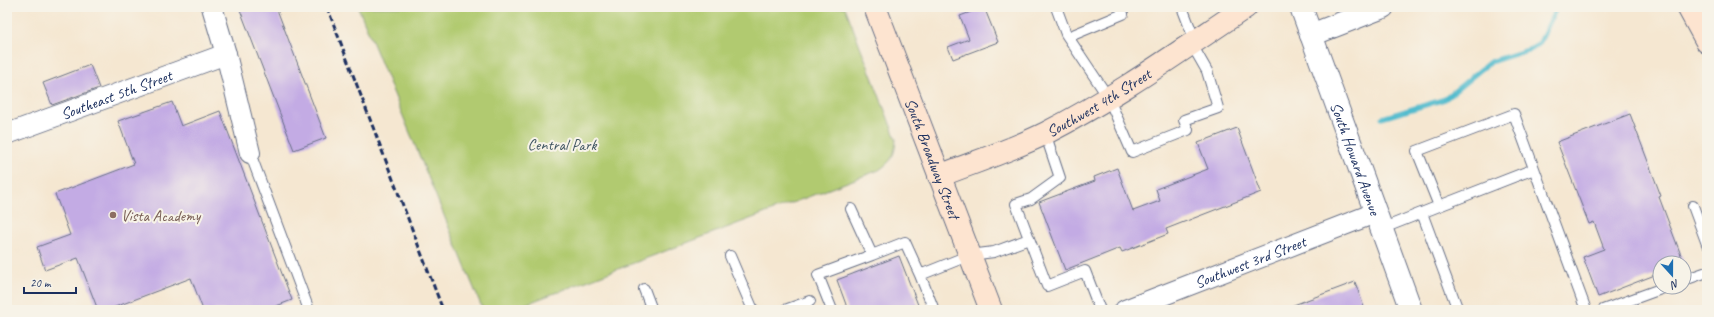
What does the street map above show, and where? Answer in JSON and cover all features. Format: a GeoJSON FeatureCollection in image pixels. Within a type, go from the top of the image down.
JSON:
{"type":"FeatureCollection","features":[{"type":"Feature","properties":{"kind":"main road","name":"South Broadway Street"},"geometry":{"type":"LineString","coordinates":[[875,7],[991,310]]}},
{"type":"Feature","properties":{"kind":"main road","name":"Southwest 4th Street"},"geometry":{"type":"LineString","coordinates":[[939,176],[1012,148],[1045,133],[1108,97],[1246,7]]}},
{"type":"Feature","properties":{"kind":"main road"},"geometry":{"type":"LineString","coordinates":[[1688,7],[1707,42]]}},
{"type":"Feature","properties":{"kind":"street"},"geometry":{"type":"LineString","coordinates":[[212,7],[226,54],[250,153]]}},
{"type":"Feature","properties":{"kind":"street","name":"South Howard Avenue"},"geometry":{"type":"LineString","coordinates":[[1301,7],[1411,310]]}},
{"type":"Feature","properties":{"kind":"street"},"geometry":{"type":"LineString","coordinates":[[1312,35],[1383,7]]}},
{"type":"Feature","properties":{"kind":"street","name":"Southeast 5th Street"},"geometry":{"type":"LineString","coordinates":[[7,134],[226,54]]}},
{"type":"Feature","properties":{"kind":"street","name":"Southwest 3rd Street"},"geometry":{"type":"LineString","coordinates":[[1125,310],[1378,221]]}},
{"type":"Feature","properties":{"kind":"lane"},"geometry":{"type":"LineString","coordinates":[[1056,7],[1068,37],[1108,97],[1132,152],[1188,130],[1184,120],[1218,108],[1207,71],[1193,42],[1182,7]]}},
{"type":"Feature","properties":{"kind":"lane"},"geometry":{"type":"LineString","coordinates":[[1068,37],[1123,14],[1121,7]]}},
{"type":"Feature","properties":{"kind":"lane"},"geometry":{"type":"LineString","coordinates":[[1439,206],[1417,151],[1514,114],[1586,310]]}},
{"type":"Feature","properties":{"kind":"lane"},"geometry":{"type":"LineString","coordinates":[[1045,133],[1060,178],[1031,199],[1016,204],[1047,286],[1085,272],[1100,310]]}},
{"type":"Feature","properties":{"kind":"lane"},"geometry":{"type":"LineString","coordinates":[[250,153],[309,310]]}},
{"type":"Feature","properties":{"kind":"lane"},"geometry":{"type":"LineString","coordinates":[[1378,221],[1422,213],[1534,169]]}},
{"type":"Feature","properties":{"kind":"lane"},"geometry":{"type":"LineString","coordinates":[[1693,206],[1707,244]]}},
{"type":"Feature","properties":{"kind":"lane"},"geometry":{"type":"LineString","coordinates":[[851,209],[872,255]]}},
{"type":"Feature","properties":{"kind":"lane"},"geometry":{"type":"LineString","coordinates":[[1422,213],[1458,310]]}},
{"type":"Feature","properties":{"kind":"lane"},"geometry":{"type":"LineString","coordinates":[[920,275],[970,255],[994,252],[1029,239]]}},
{"type":"Feature","properties":{"kind":"lane"},"geometry":{"type":"LineString","coordinates":[[832,310],[818,275],[905,242],[934,310]]}},
{"type":"Feature","properties":{"kind":"lane"},"geometry":{"type":"LineString","coordinates":[[730,256],[754,310]]}},
{"type":"Feature","properties":{"kind":"lane"},"geometry":{"type":"LineString","coordinates":[[1692,277],[1707,272]]}},
{"type":"Feature","properties":{"kind":"lane"},"geometry":{"type":"LineString","coordinates":[[644,289],[652,310]]}},
{"type":"Feature","properties":{"kind":"lane"},"geometry":{"type":"LineString","coordinates":[[1606,309],[1652,292]]}},
{"type":"Feature","properties":{"kind":"lane"},"geometry":{"type":"LineString","coordinates":[[785,310],[810,300]]}},
{"type":"Feature","properties":{"kind":"green space","name":"Central Park"},"geometry":{"type":"Polygon","coordinates":[[[358,7],[845,7],[896,139],[894,153],[887,164],[879,170],[510,310],[483,310],[358,7]]]}},
{"type":"Feature","properties":{"kind":"building"},"geometry":{"type":"Polygon","coordinates":[[[239,7],[276,7],[326,138],[294,150],[239,7]]]}},
{"type":"Feature","properties":{"kind":"building"},"geometry":{"type":"Polygon","coordinates":[[[984,7],[998,42],[953,59],[948,47],[969,39],[960,16],[984,7]]]}},
{"type":"Feature","properties":{"kind":"building"},"geometry":{"type":"Polygon","coordinates":[[[90,65],[99,88],[52,105],[43,83],[90,65]]]}},
{"type":"Feature","properties":{"kind":"building"},"geometry":{"type":"Polygon","coordinates":[[[172,102],[181,126],[220,111],[292,300],[266,310],[203,310],[191,278],[107,310],[98,310],[78,258],[45,270],[37,247],[70,235],[55,194],[134,164],[118,121],[172,102]]]}},
{"type":"Feature","properties":{"kind":"building"},"geometry":{"type":"Polygon","coordinates":[[[1630,114],[1661,196],[1659,197],[1681,255],[1652,255],[1652,276],[1598,297],[1583,257],[1604,249],[1594,222],[1589,224],[1557,142],[1630,114]]]}},
{"type":"Feature","properties":{"kind":"building"},"geometry":{"type":"Polygon","coordinates":[[[1237,128],[1261,192],[1166,229],[1168,234],[1122,252],[1120,248],[1065,270],[1039,202],[1095,181],[1094,177],[1117,168],[1133,211],[1160,201],[1156,189],[1208,169],[1198,143],[1237,128]]]}},
{"type":"Feature","properties":{"kind":"building"},"geometry":{"type":"Polygon","coordinates":[[[899,256],[920,310],[848,310],[837,280],[899,256]]]}},
{"type":"Feature","properties":{"kind":"building"},"geometry":{"type":"Polygon","coordinates":[[[1355,282],[1365,310],[1283,310],[1283,309],[1355,282]]]}},
{"type":"Feature","properties":{"kind":"waterway"},"geometry":{"type":"LineString","coordinates":[[1382,118],[1445,99],[1490,62],[1531,49],[1539,44],[1557,7]]}},
{"type":"Feature","properties":{"kind":"railway"},"geometry":{"type":"LineString","coordinates":[[327,7],[443,310]]}},
{"type":"Feature","properties":{"kind":"place","name":"Vista Academy"},"geometry":{"type":"Point","coordinates":[113,215]}}]}
